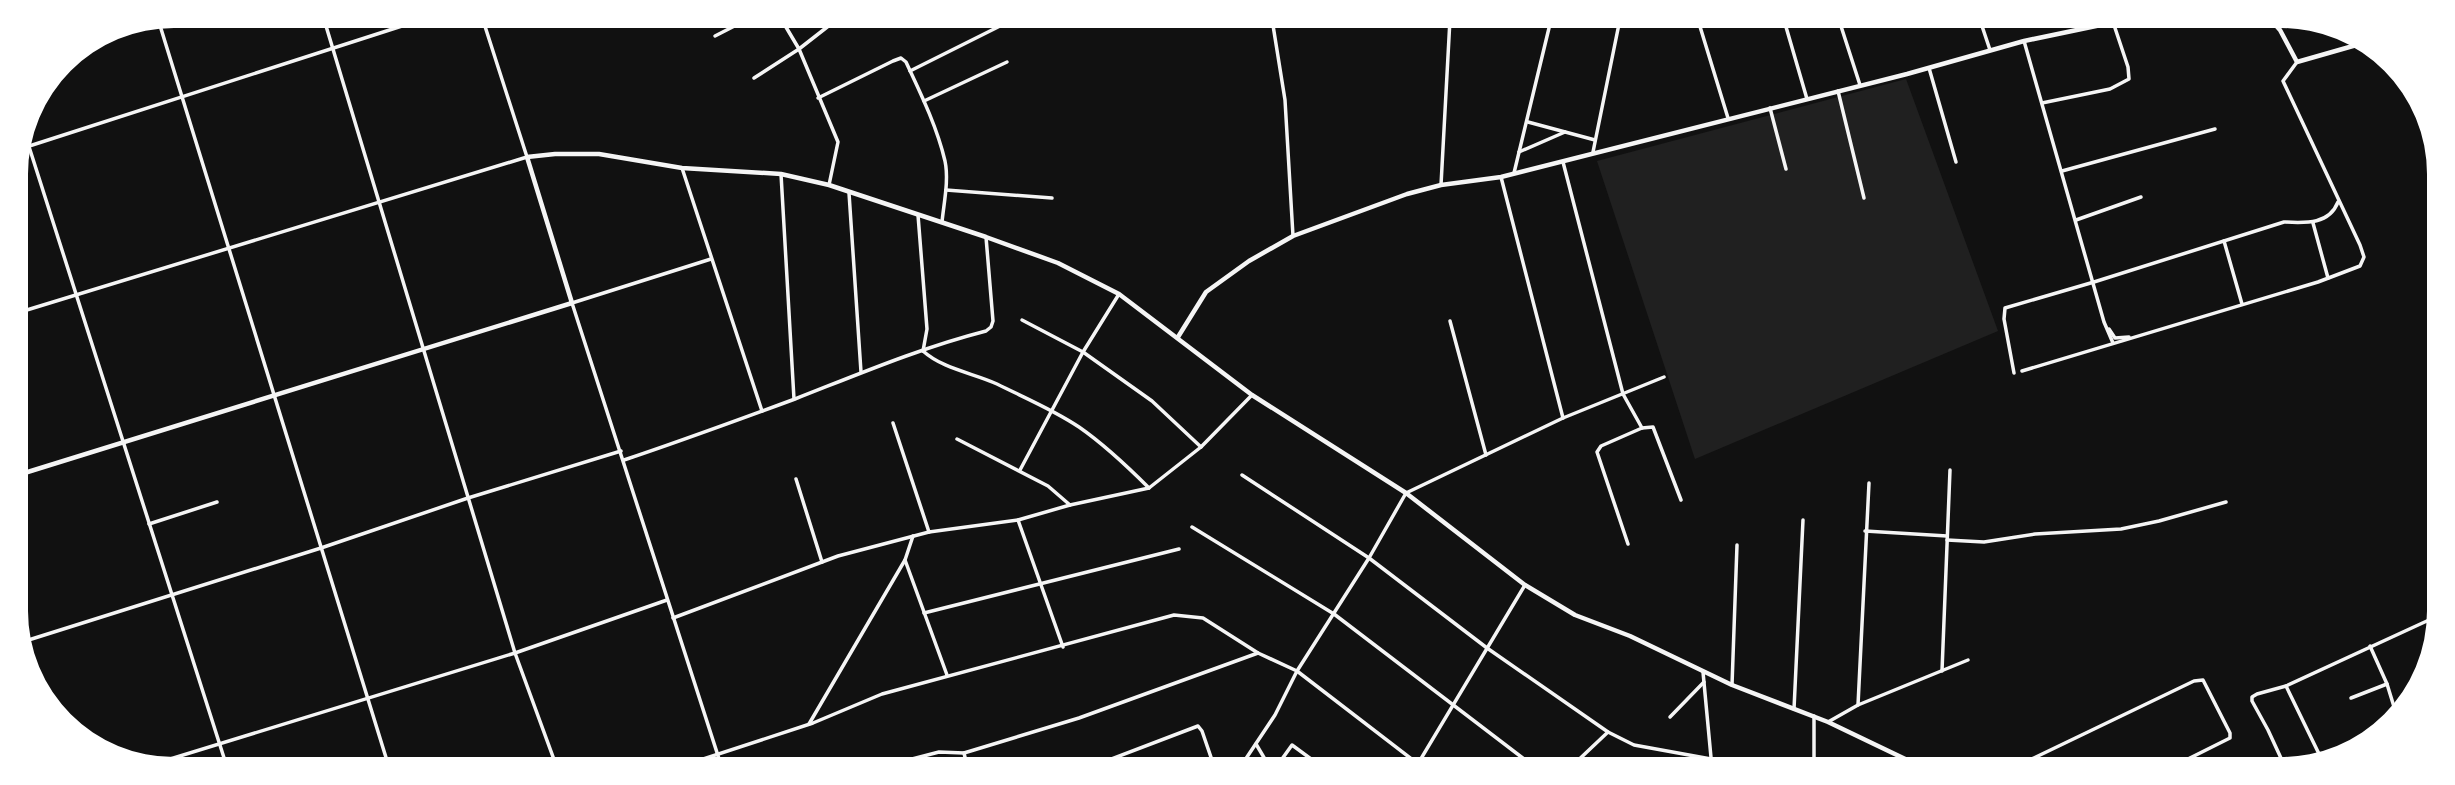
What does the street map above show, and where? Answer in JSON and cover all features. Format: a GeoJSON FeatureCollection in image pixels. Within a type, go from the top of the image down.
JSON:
{"type":"FeatureCollection","features":[{"type":"Feature","properties":{"kind":"street"},"geometry":{"type":"LineString","coordinates":[[327,28],[515,653],[553,757]]}},
{"type":"Feature","properties":{"kind":"street"},"geometry":{"type":"LineString","coordinates":[[31,145],[397,28]]}},
{"type":"Feature","properties":{"kind":"street"},"geometry":{"type":"LineString","coordinates":[[486,28],[719,757]]}},
{"type":"Feature","properties":{"kind":"street"},"geometry":{"type":"LineString","coordinates":[[715,36],[731,28]]}},
{"type":"Feature","properties":{"kind":"street"},"geometry":{"type":"LineString","coordinates":[[787,28],[799,49],[838,142],[829,185]]}},
{"type":"Feature","properties":{"kind":"street"},"geometry":{"type":"LineString","coordinates":[[754,78],[827,28]]}},
{"type":"Feature","properties":{"kind":"street"},"geometry":{"type":"LineString","coordinates":[[910,71],[996,28]]}},
{"type":"Feature","properties":{"kind":"street"},"geometry":{"type":"LineString","coordinates":[[1273,28],[1285,100],[1293,236]]}},
{"type":"Feature","properties":{"kind":"street"},"geometry":{"type":"LineString","coordinates":[[1441,185],[1450,28]]}},
{"type":"Feature","properties":{"kind":"street"},"geometry":{"type":"LineString","coordinates":[[1514,173],[1549,28]]}},
{"type":"Feature","properties":{"kind":"street"},"geometry":{"type":"LineString","coordinates":[[1593,152],[1618,28]]}},
{"type":"Feature","properties":{"kind":"street"},"geometry":{"type":"LineString","coordinates":[[1700,28],[1728,118]]}},
{"type":"Feature","properties":{"kind":"street"},"geometry":{"type":"LineString","coordinates":[[1786,28],[1807,99]]}},
{"type":"Feature","properties":{"kind":"street"},"geometry":{"type":"LineString","coordinates":[[1842,28],[1860,85]]}},
{"type":"Feature","properties":{"kind":"street"},"geometry":{"type":"LineString","coordinates":[[1983,28],[1990,50]]}},
{"type":"Feature","properties":{"kind":"street"},"geometry":{"type":"LineString","coordinates":[[1178,337],[1206,292],[1249,261],[1293,236],[1407,194],[1441,185],[1501,177],[1929,68],[2024,41],[2084,28]]}},
{"type":"Feature","properties":{"kind":"street"},"geometry":{"type":"LineString","coordinates":[[2042,103],[2110,89],[2129,79],[2118,28]]}},
{"type":"Feature","properties":{"kind":"street"},"geometry":{"type":"LineString","coordinates":[[2278,28],[2297,62]]}},
{"type":"Feature","properties":{"kind":"street"},"geometry":{"type":"LineString","coordinates":[[161,29],[386,757]]}},
{"type":"Feature","properties":{"kind":"street"},"geometry":{"type":"LineString","coordinates":[[2024,41],[2104,322],[2113,343]]}},
{"type":"Feature","properties":{"kind":"street"},"geometry":{"type":"LineString","coordinates":[[2022,371],[2360,266],[2364,257],[2360,245],[2283,81],[2297,62],[2351,47]]}},
{"type":"Feature","properties":{"kind":"street"},"geometry":{"type":"LineString","coordinates":[[818,98],[901,58],[924,101],[945,163],[946,190],[942,224]]}},
{"type":"Feature","properties":{"kind":"street"},"geometry":{"type":"LineString","coordinates":[[924,101],[1007,62]]}},
{"type":"Feature","properties":{"kind":"street"},"geometry":{"type":"LineString","coordinates":[[1929,68],[1956,163]]}},
{"type":"Feature","properties":{"kind":"street"},"geometry":{"type":"LineString","coordinates":[[1838,91],[1864,198]]}},
{"type":"Feature","properties":{"kind":"street"},"geometry":{"type":"LineString","coordinates":[[1770,108],[1786,169]]}},
{"type":"Feature","properties":{"kind":"street"},"geometry":{"type":"LineString","coordinates":[[1528,122],[1595,140]]}},
{"type":"Feature","properties":{"kind":"street"},"geometry":{"type":"LineString","coordinates":[[2062,171],[2215,129]]}},
{"type":"Feature","properties":{"kind":"street"},"geometry":{"type":"LineString","coordinates":[[1520,152],[1565,132]]}},
{"type":"Feature","properties":{"kind":"street"},"geometry":{"type":"LineString","coordinates":[[30,150],[224,757]]}},
{"type":"Feature","properties":{"kind":"street"},"geometry":{"type":"LineString","coordinates":[[28,310],[527,157],[555,153],[599,154],[682,168],[781,174],[829,185],[1058,263],[1119,294],[1252,396],[1406,493],[1525,585],[1575,615],[1630,636],[1732,685],[1828,722],[1901,757]]}},
{"type":"Feature","properties":{"kind":"street"},"geometry":{"type":"LineString","coordinates":[[1563,160],[1623,394],[1642,428]]}},
{"type":"Feature","properties":{"kind":"street"},"geometry":{"type":"LineString","coordinates":[[682,168],[762,411]]}},
{"type":"Feature","properties":{"kind":"street"},"geometry":{"type":"LineString","coordinates":[[781,174],[794,399]]}},
{"type":"Feature","properties":{"kind":"street"},"geometry":{"type":"LineString","coordinates":[[1501,177],[1563,418]]}},
{"type":"Feature","properties":{"kind":"street"},"geometry":{"type":"LineString","coordinates":[[946,190],[1052,198]]}},
{"type":"Feature","properties":{"kind":"street"},"geometry":{"type":"LineString","coordinates":[[849,192],[862,372]]}},
{"type":"Feature","properties":{"kind":"street"},"geometry":{"type":"LineString","coordinates":[[2076,220],[2141,197]]}},
{"type":"Feature","properties":{"kind":"street"},"geometry":{"type":"LineString","coordinates":[[2014,373],[2004,319],[2005,307],[2284,222],[2313,223],[2335,209],[2338,202]]}},
{"type":"Feature","properties":{"kind":"street"},"geometry":{"type":"LineString","coordinates":[[918,215],[927,329],[923,352]]}},
{"type":"Feature","properties":{"kind":"street"},"geometry":{"type":"LineString","coordinates":[[2313,223],[2328,278]]}},
{"type":"Feature","properties":{"kind":"street"},"geometry":{"type":"LineString","coordinates":[[624,460],[923,352],[934,345],[986,331],[993,321],[986,237]]}},
{"type":"Feature","properties":{"kind":"street"},"geometry":{"type":"LineString","coordinates":[[2224,241],[2242,304]]}},
{"type":"Feature","properties":{"kind":"street"},"geometry":{"type":"LineString","coordinates":[[28,472],[711,259]]}},
{"type":"Feature","properties":{"kind":"street"},"geometry":{"type":"LineString","coordinates":[[1020,470],[1083,352],[1119,294]]}},
{"type":"Feature","properties":{"kind":"street"},"geometry":{"type":"LineString","coordinates":[[1022,320],[1083,352],[1152,401],[1200,447]]}},
{"type":"Feature","properties":{"kind":"street"},"geometry":{"type":"LineString","coordinates":[[1450,321],[1486,455]]}},
{"type":"Feature","properties":{"kind":"street"},"geometry":{"type":"LineString","coordinates":[[2104,322],[2115,338],[2137,337]]}},
{"type":"Feature","properties":{"kind":"street"},"geometry":{"type":"LineString","coordinates":[[923,352],[938,362],[976,374],[1052,410],[1116,456],[1149,488]]}},
{"type":"Feature","properties":{"kind":"street"},"geometry":{"type":"LineString","coordinates":[[1247,757],[1275,715],[1297,671],[1369,558],[1406,493],[1563,418],[1664,377]]}},
{"type":"Feature","properties":{"kind":"street"},"geometry":{"type":"LineString","coordinates":[[673,618],[822,562],[913,536],[1018,520],[1070,505],[1149,488],[1200,447],[1252,396]]}},
{"type":"Feature","properties":{"kind":"street"},"geometry":{"type":"LineString","coordinates":[[893,422],[929,532]]}},
{"type":"Feature","properties":{"kind":"street"},"geometry":{"type":"LineString","coordinates":[[1628,544],[1597,452],[1601,446],[1642,428],[1653,427],[1681,500]]}},
{"type":"Feature","properties":{"kind":"street"},"geometry":{"type":"LineString","coordinates":[[957,439],[1048,486],[1070,505]]}},
{"type":"Feature","properties":{"kind":"street"},"geometry":{"type":"LineString","coordinates":[[31,640],[621,451]]}},
{"type":"Feature","properties":{"kind":"street"},"geometry":{"type":"LineString","coordinates":[[1942,671],[1950,470]]}},
{"type":"Feature","properties":{"kind":"street"},"geometry":{"type":"LineString","coordinates":[[1242,475],[1369,558],[1487,648],[1608,732],[1634,745],[1701,757]]}},
{"type":"Feature","properties":{"kind":"street"},"geometry":{"type":"LineString","coordinates":[[796,479],[822,562]]}},
{"type":"Feature","properties":{"kind":"street"},"geometry":{"type":"LineString","coordinates":[[1858,705],[1869,483]]}},
{"type":"Feature","properties":{"kind":"street"},"geometry":{"type":"LineString","coordinates":[[149,524],[217,502]]}},
{"type":"Feature","properties":{"kind":"street"},"geometry":{"type":"LineString","coordinates":[[1865,531],[1984,542],[2035,534],[2121,529],[2226,502]]}},
{"type":"Feature","properties":{"kind":"street"},"geometry":{"type":"LineString","coordinates":[[1018,520],[1063,647]]}},
{"type":"Feature","properties":{"kind":"street"},"geometry":{"type":"LineString","coordinates":[[1794,709],[1803,520]]}},
{"type":"Feature","properties":{"kind":"street"},"geometry":{"type":"LineString","coordinates":[[1192,527],[1334,614],[1522,757]]}},
{"type":"Feature","properties":{"kind":"street"},"geometry":{"type":"LineString","coordinates":[[809,724],[905,560],[913,536]]}},
{"type":"Feature","properties":{"kind":"street"},"geometry":{"type":"LineString","coordinates":[[1732,685],[1737,545]]}},
{"type":"Feature","properties":{"kind":"street"},"geometry":{"type":"LineString","coordinates":[[923,613],[1179,550]]}},
{"type":"Feature","properties":{"kind":"street"},"geometry":{"type":"LineString","coordinates":[[905,560],[947,676]]}},
{"type":"Feature","properties":{"kind":"street"},"geometry":{"type":"LineString","coordinates":[[1424,757],[1525,585]]}},
{"type":"Feature","properties":{"kind":"street"},"geometry":{"type":"LineString","coordinates":[[174,757],[515,653],[667,600]]}},
{"type":"Feature","properties":{"kind":"street"},"geometry":{"type":"LineString","coordinates":[[709,757],[809,724],[882,694],[1174,615],[1190,615],[1203,618],[1258,653],[1297,671],[1407,757]]}},
{"type":"Feature","properties":{"kind":"street"},"geometry":{"type":"LineString","coordinates":[[2281,757],[2252,697],[2286,686],[2426,621]]}},
{"type":"Feature","properties":{"kind":"street"},"geometry":{"type":"LineString","coordinates":[[2370,646],[2393,704]]}},
{"type":"Feature","properties":{"kind":"street"},"geometry":{"type":"LineString","coordinates":[[920,757],[939,752],[964,753],[1079,718],[1258,653]]}},
{"type":"Feature","properties":{"kind":"street"},"geometry":{"type":"LineString","coordinates":[[1828,722],[1858,705],[1968,660]]}},
{"type":"Feature","properties":{"kind":"street"},"geometry":{"type":"LineString","coordinates":[[1703,672],[1712,757]]}},
{"type":"Feature","properties":{"kind":"street"},"geometry":{"type":"LineString","coordinates":[[2036,757],[2194,681],[2203,680],[2230,733],[2230,738],[2192,757]]}},
{"type":"Feature","properties":{"kind":"street"},"geometry":{"type":"LineString","coordinates":[[1670,717],[1704,682]]}},
{"type":"Feature","properties":{"kind":"street"},"geometry":{"type":"LineString","coordinates":[[2351,698],[2387,684]]}},
{"type":"Feature","properties":{"kind":"street"},"geometry":{"type":"LineString","coordinates":[[2286,686],[2318,752]]}},
{"type":"Feature","properties":{"kind":"street"},"geometry":{"type":"LineString","coordinates":[[1814,716],[1814,757]]}},
{"type":"Feature","properties":{"kind":"street"},"geometry":{"type":"LineString","coordinates":[[1119,757],[1186,728],[1198,726],[1211,757]]}},
{"type":"Feature","properties":{"kind":"street"},"geometry":{"type":"LineString","coordinates":[[1582,757],[1608,732]]}},
{"type":"Feature","properties":{"kind":"street"},"geometry":{"type":"LineString","coordinates":[[1256,744],[1264,757]]}},
{"type":"Feature","properties":{"kind":"street"},"geometry":{"type":"LineString","coordinates":[[1283,757],[1292,745],[1308,757]]}},
{"type":"Feature","properties":{"kind":"street"},"geometry":{"type":"LineString","coordinates":[[964,753],[965,757]]}},
{"type":"Feature","properties":{"kind":"shaded area"},"geometry":{"type":"Polygon","coordinates":[[[1906,79],[1998,331],[1695,459],[1597,161],[1906,79]]]}}]}
